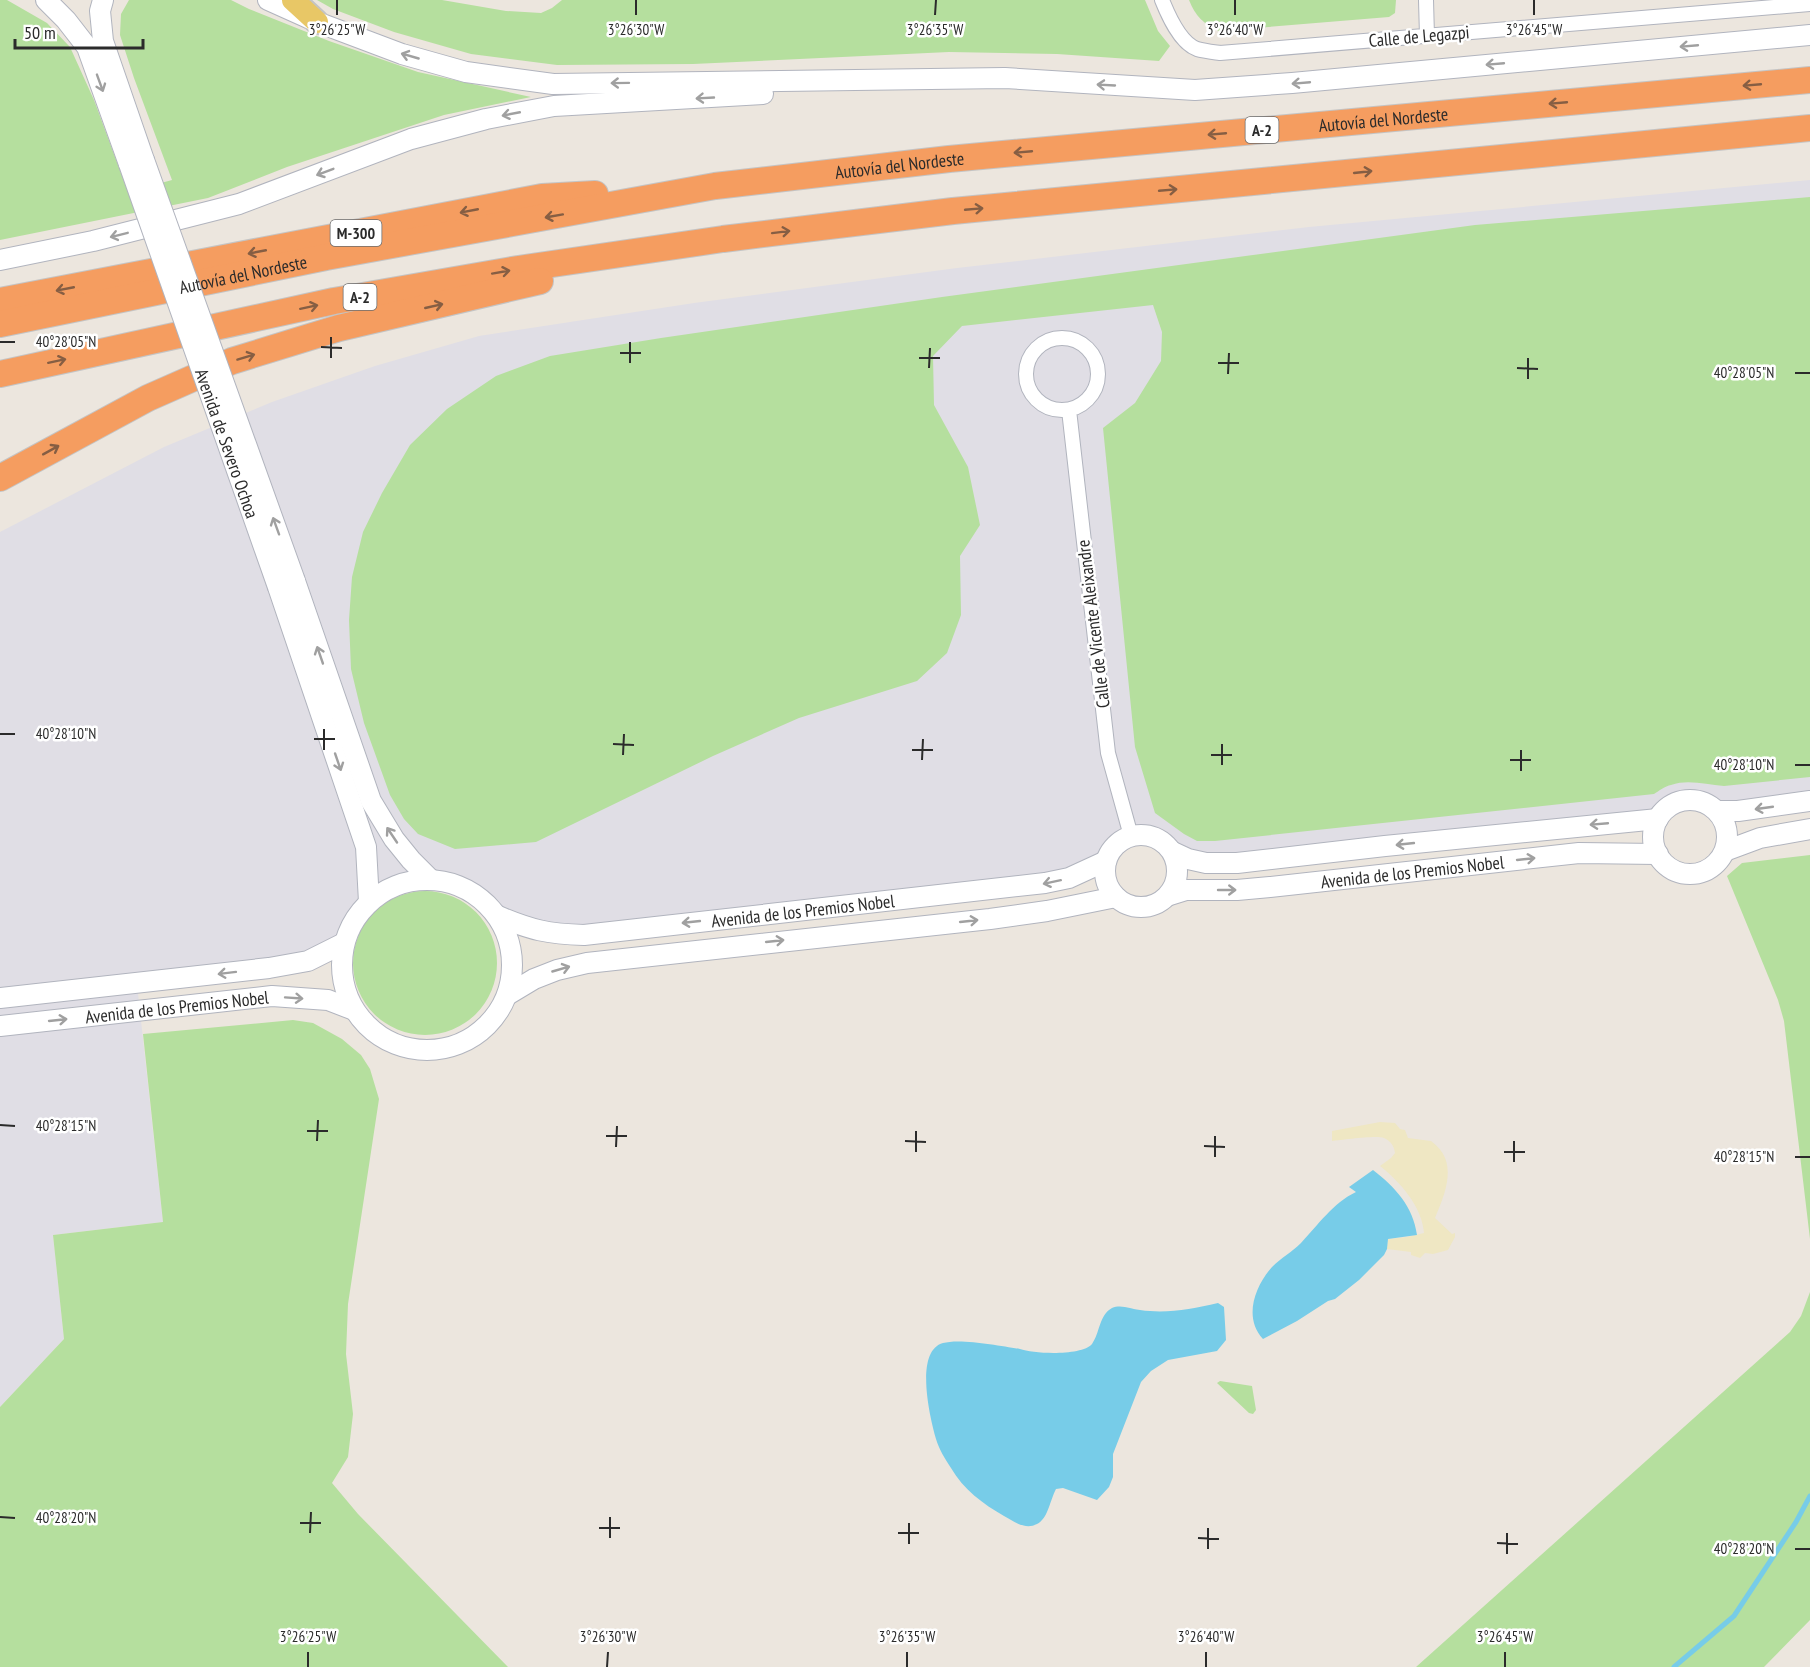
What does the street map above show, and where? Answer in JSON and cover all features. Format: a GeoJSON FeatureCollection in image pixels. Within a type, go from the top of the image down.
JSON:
{"type":"FeatureCollection","features":[{"type":"Feature","properties":{"kind":"highway","name":"Autovía del Nordeste"},"geometry":{"type":"LineString","coordinates":[[0,324],[326,257],[715,186],[949,159],[1810,80]]}},
{"type":"Feature","properties":{"kind":"highway","name":"A-2"},"geometry":{"type":"LineString","coordinates":[[0,374],[334,302],[519,269],[723,239],[964,210],[1810,128]]}},
{"type":"Feature","properties":{"kind":"highway","name":"M-300"},"geometry":{"type":"LineString","coordinates":[[0,301],[542,197],[715,186]]}},
{"type":"Feature","properties":{"kind":"highway"},"geometry":{"type":"LineString","coordinates":[[0,478],[148,398],[232,361],[339,328],[723,239]]}},
{"type":"Feature","properties":{"kind":"main road"},"geometry":{"type":"LineString","coordinates":[[293,0],[317,22]]}},
{"type":"Feature","properties":{"kind":"street","name":"Avenida de Severo Ochoa"},"geometry":{"type":"LineString","coordinates":[[46,0],[66,20],[87,47],[137,162]]}},
{"type":"Feature","properties":{"kind":"street","name":"Avenida de Severo Ochoa"},"geometry":{"type":"LineString","coordinates":[[103,0],[100,11],[103,41],[137,162],[286,584],[371,801],[394,838],[430,879]]}},
{"type":"Feature","properties":{"kind":"street"},"geometry":{"type":"LineString","coordinates":[[268,0],[317,22],[402,54],[466,72],[553,84],[1005,78],[1195,90],[1810,35]]}},
{"type":"Feature","properties":{"kind":"street","name":"Calle de Legazpi"},"geometry":{"type":"LineString","coordinates":[[1162,0],[1170,21],[1195,48],[1220,53],[1810,4]]}},
{"type":"Feature","properties":{"kind":"street"},"geometry":{"type":"LineString","coordinates":[[1426,0],[1427,36]]}},
{"type":"Feature","properties":{"kind":"street"},"geometry":{"type":"LineString","coordinates":[[0,260],[93,241],[239,204],[411,139],[486,119],[543,108],[951,79]]}},
{"type":"Feature","properties":{"kind":"street"},"geometry":{"type":"LineString","coordinates":[[1056,338],[1071,338],[1084,344],[1093,354],[1099,368],[1099,380],[1093,394],[1083,404],[1069,410],[1055,410],[1043,405],[1032,395],[1026,381],[1027,366],[1032,353],[1043,343],[1056,338]]}},
{"type":"Feature","properties":{"kind":"street","name":"Calle de Vicente Aleixandre"},"geometry":{"type":"LineString","coordinates":[[1069,410],[1108,753],[1131,836]]}},
{"type":"Feature","properties":{"kind":"street","name":"Avenida de Severo Ochoa"},"geometry":{"type":"LineString","coordinates":[[286,584],[366,847],[369,902]]}},
{"type":"Feature","properties":{"kind":"street"},"geometry":{"type":"LineString","coordinates":[[1687,800],[1705,803],[1717,811],[1725,823],[1727,837],[1725,851],[1717,863],[1708,870],[1689,874],[1666,865],[1654,843],[1654,831],[1658,819],[1668,807],[1687,800]]}},
{"type":"Feature","properties":{"kind":"street"},"geometry":{"type":"LineString","coordinates":[[1717,811],[1738,812],[1810,801]]}},
{"type":"Feature","properties":{"kind":"street","name":"Avenida de los Premios Nobel"},"geometry":{"type":"LineString","coordinates":[[1173,852],[1188,860],[1206,863],[1237,863],[1658,819]]}},
{"type":"Feature","properties":{"kind":"street"},"geometry":{"type":"LineString","coordinates":[[1725,851],[1760,838],[1810,829]]}},
{"type":"Feature","properties":{"kind":"street"},"geometry":{"type":"LineString","coordinates":[[1146,835],[1156,838],[1173,852],[1178,866],[1177,882],[1170,895],[1157,905],[1142,908],[1129,907],[1116,897],[1108,886],[1105,873],[1106,861],[1114,847],[1121,841],[1131,836],[1146,835]]}},
{"type":"Feature","properties":{"kind":"street","name":"Avenida de los Premios Nobel"},"geometry":{"type":"LineString","coordinates":[[1170,895],[1186,890],[1237,890],[1270,887],[1579,853],[1658,854]]}},
{"type":"Feature","properties":{"kind":"street","name":"Avenida de los Premios Nobel"},"geometry":{"type":"LineString","coordinates":[[498,916],[524,927],[555,934],[584,935],[1045,884],[1069,878],[1106,861]]}},
{"type":"Feature","properties":{"kind":"street"},"geometry":{"type":"LineString","coordinates":[[430,879],[456,884],[464,888],[479,897],[498,916],[510,940],[514,967],[509,994],[493,1022],[467,1041],[446,1048],[424,1050],[404,1048],[380,1036],[365,1024],[354,1011],[344,989],[341,966],[344,943],[354,921],[369,902],[397,885],[430,879]]}},
{"type":"Feature","properties":{"kind":"street","name":"Avenida de los Premios Nobel"},"geometry":{"type":"LineString","coordinates":[[509,994],[534,979],[557,970],[587,963],[990,919],[1047,911],[1116,897]]}},
{"type":"Feature","properties":{"kind":"street","name":"Avenida de los Premios Nobel"},"geometry":{"type":"LineString","coordinates":[[0,998],[269,968],[308,961],[344,943]]}},
{"type":"Feature","properties":{"kind":"street","name":"Avenida de los Premios Nobel"},"geometry":{"type":"LineString","coordinates":[[0,1026],[272,996],[328,1000],[354,1011]]}},
{"type":"Feature","properties":{"kind":"shaded area"},"geometry":{"type":"Polygon","coordinates":[[[1810,180],[1810,801],[1717,811],[1705,803],[1687,800],[1668,807],[1658,819],[1268,861],[1173,852],[1156,838],[1145,835],[1131,836],[1121,841],[1109,855],[1090,870],[584,935],[498,916],[479,897],[456,884],[430,879],[397,885],[369,902],[353,921],[344,943],[308,961],[137,984],[163,1222],[53,1235],[64,1339],[0,1407],[0,532],[164,447],[272,402],[375,366],[479,336],[694,303],[957,268],[1309,227],[1810,180]]]}},
{"type":"Feature","properties":{"kind":"green space"},"geometry":{"type":"Polygon","coordinates":[[[0,0],[7,0],[47,23],[70,47],[94,100],[128,192],[172,180],[120,35],[121,14],[129,0],[231,0],[329,41],[418,72],[531,97],[444,115],[287,167],[208,198],[0,240],[0,0]]]}},
{"type":"Feature","properties":{"kind":"green space"},"geometry":{"type":"Polygon","coordinates":[[[317,0],[442,0],[506,11],[541,13],[562,0],[1145,0],[1158,31],[1170,46],[1159,61],[1057,54],[949,52],[693,64],[557,65],[471,54],[394,32],[333,9],[317,0]]]}},
{"type":"Feature","properties":{"kind":"green space"},"geometry":{"type":"Polygon","coordinates":[[[1189,0],[1396,0],[1395,13],[1389,17],[1219,31],[1201,19],[1189,0]]]}},
{"type":"Feature","properties":{"kind":"green space"},"geometry":{"type":"Polygon","coordinates":[[[1810,197],[1810,777],[1724,786],[1684,782],[1664,787],[1654,794],[1215,841],[1197,841],[1184,834],[1155,813],[1135,747],[1103,428],[1135,403],[1161,361],[1162,332],[1153,305],[962,326],[933,356],[934,405],[968,467],[980,525],[960,556],[961,615],[947,653],[917,681],[799,718],[713,756],[536,842],[455,849],[418,834],[404,819],[390,795],[364,723],[351,669],[349,620],[352,577],[363,532],[382,493],[410,445],[447,409],[496,376],[550,356],[942,297],[1475,225],[1810,197]]]}},
{"type":"Feature","properties":{"kind":"green space"},"geometry":{"type":"Polygon","coordinates":[[[1810,855],[1810,1239],[1784,1021],[1778,1000],[1727,876],[1742,863],[1810,855]]]}},
{"type":"Feature","properties":{"kind":"green space"},"geometry":{"type":"Polygon","coordinates":[[[425,891],[453,896],[476,912],[492,935],[497,963],[492,991],[476,1014],[453,1030],[425,1035],[397,1030],[374,1014],[358,991],[353,963],[358,935],[374,912],[397,896],[425,891]]]}},
{"type":"Feature","properties":{"kind":"green space"},"geometry":{"type":"Polygon","coordinates":[[[293,1020],[313,1023],[342,1039],[361,1055],[370,1069],[379,1099],[348,1304],[346,1354],[353,1414],[348,1457],[332,1483],[358,1514],[508,1667],[0,1667],[0,1407],[64,1339],[53,1235],[163,1222],[143,1034],[293,1020]]]}},
{"type":"Feature","properties":{"kind":"green space"},"geometry":{"type":"Polygon","coordinates":[[[1810,1292],[1810,1620],[1764,1667],[1416,1667],[1790,1332],[1801,1316],[1810,1292]]]}},
{"type":"Feature","properties":{"kind":"green space"},"geometry":{"type":"Polygon","coordinates":[[[1220,1381],[1252,1386],[1256,1410],[1253,1414],[1249,1413],[1217,1383],[1220,1381]]]}},
{"type":"Feature","properties":{"kind":"sand"},"geometry":{"type":"Polygon","coordinates":[[[1380,1122],[1395,1123],[1400,1129],[1405,1130],[1408,1138],[1431,1141],[1440,1149],[1445,1158],[1448,1177],[1435,1218],[1452,1234],[1455,1233],[1448,1250],[1433,1254],[1425,1253],[1420,1258],[1411,1255],[1411,1252],[1387,1249],[1388,1239],[1424,1233],[1419,1213],[1409,1195],[1380,1166],[1395,1153],[1393,1146],[1380,1137],[1332,1141],[1332,1131],[1380,1122]]]}},
{"type":"Feature","properties":{"kind":"water"},"geometry":{"type":"Polygon","coordinates":[[[1373,1170],[1402,1198],[1412,1215],[1417,1235],[1388,1239],[1384,1255],[1359,1280],[1335,1299],[1263,1339],[1257,1331],[1253,1312],[1256,1293],[1266,1275],[1275,1264],[1301,1243],[1333,1208],[1356,1192],[1349,1187],[1373,1170]]]}},
{"type":"Feature","properties":{"kind":"water"},"geometry":{"type":"Polygon","coordinates":[[[1218,1303],[1224,1307],[1226,1340],[1217,1351],[1168,1360],[1151,1371],[1141,1382],[1113,1454],[1113,1477],[1109,1487],[1097,1500],[1063,1488],[1056,1489],[1041,1522],[1033,1526],[1020,1524],[996,1511],[974,1495],[961,1483],[942,1454],[933,1429],[926,1371],[934,1349],[943,1343],[992,1344],[1036,1352],[1078,1351],[1092,1344],[1102,1320],[1112,1308],[1169,1311],[1218,1303]]]}},
{"type":"Feature","properties":{"kind":"waterway"},"geometry":{"type":"LineString","coordinates":[[1674,1667],[1734,1616],[1796,1522],[1810,1496]]}}]}
